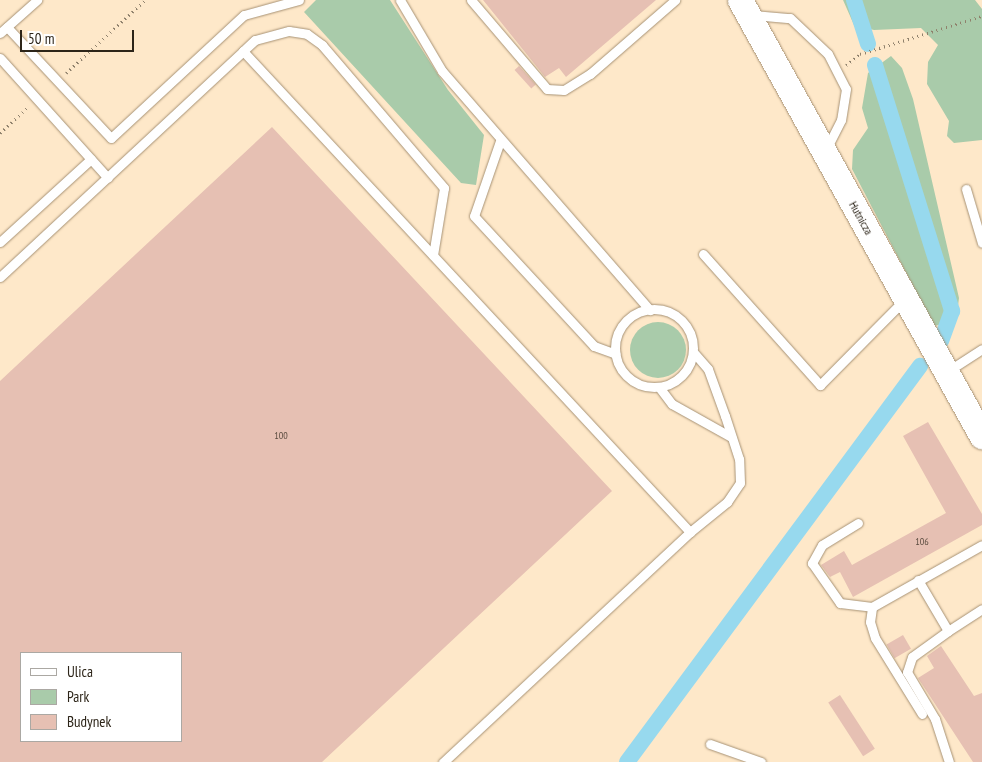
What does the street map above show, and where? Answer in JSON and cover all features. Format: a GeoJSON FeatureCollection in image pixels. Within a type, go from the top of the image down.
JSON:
{"type":"FeatureCollection","features":[{"type":"Feature","properties":{"kind":"street","name":"Hutnicza"},"geometry":{"type":"LineString","coordinates":[[744,7],[945,372],[981,432]]}},
{"type":"Feature","properties":{"kind":"lane"},"geometry":{"type":"LineString","coordinates":[[37,0],[4,30],[58,80],[111,138],[244,15],[299,0]]}},
{"type":"Feature","properties":{"kind":"lane"},"geometry":{"type":"LineString","coordinates":[[400,0],[442,70],[500,141],[650,310],[680,318],[688,328],[693,352],[708,369],[739,460],[740,484],[727,502],[690,532],[442,762]]}},
{"type":"Feature","properties":{"kind":"lane"},"geometry":{"type":"LineString","coordinates":[[471,0],[547,89],[564,90],[590,74],[676,0]]}},
{"type":"Feature","properties":{"kind":"lane"},"geometry":{"type":"LineString","coordinates":[[744,7],[790,18],[828,54],[838,72],[846,89],[841,120],[824,152]]}},
{"type":"Feature","properties":{"kind":"lane"},"geometry":{"type":"LineString","coordinates":[[0,278],[255,40],[289,32],[307,34],[322,45],[444,188],[434,255]]}},
{"type":"Feature","properties":{"kind":"lane"},"geometry":{"type":"LineString","coordinates":[[243,51],[690,532]]}},
{"type":"Feature","properties":{"kind":"lane"},"geometry":{"type":"LineString","coordinates":[[0,58],[108,178]]}},
{"type":"Feature","properties":{"kind":"lane"},"geometry":{"type":"LineString","coordinates":[[500,141],[474,216],[594,346],[616,354]]}},
{"type":"Feature","properties":{"kind":"lane"},"geometry":{"type":"LineString","coordinates":[[0,242],[91,159]]}},
{"type":"Feature","properties":{"kind":"lane"},"geometry":{"type":"LineString","coordinates":[[966,189],[982,243]]}},
{"type":"Feature","properties":{"kind":"lane"},"geometry":{"type":"LineString","coordinates":[[703,254],[820,385],[905,299]]}},
{"type":"Feature","properties":{"kind":"lane"},"geometry":{"type":"LineString","coordinates":[[650,310],[624,324],[617,335],[616,354],[624,372],[634,381],[659,387],[672,404],[731,437]]}},
{"type":"Feature","properties":{"kind":"lane"},"geometry":{"type":"LineString","coordinates":[[945,372],[982,349]]}},
{"type":"Feature","properties":{"kind":"lane"},"geometry":{"type":"LineString","coordinates":[[659,387],[682,375],[693,352]]}},
{"type":"Feature","properties":{"kind":"lane"},"geometry":{"type":"LineString","coordinates":[[858,523],[822,544],[812,563],[840,603],[872,607],[982,545]]}},
{"type":"Feature","properties":{"kind":"lane"},"geometry":{"type":"LineString","coordinates":[[918,580],[948,631]]}},
{"type":"Feature","properties":{"kind":"lane"},"geometry":{"type":"LineString","coordinates":[[872,607],[870,622],[875,638],[922,714]]}},
{"type":"Feature","properties":{"kind":"lane"},"geometry":{"type":"LineString","coordinates":[[949,762],[935,719],[907,672],[912,657],[982,609]]}},
{"type":"Feature","properties":{"kind":"lane"},"geometry":{"type":"LineString","coordinates":[[710,744],[761,762]]}},
{"type":"Feature","properties":{"kind":"path"},"geometry":{"type":"LineString","coordinates":[[58,80],[144,0]]}},
{"type":"Feature","properties":{"kind":"path"},"geometry":{"type":"LineString","coordinates":[[838,72],[860,54],[982,16]]}},
{"type":"Feature","properties":{"kind":"path"},"geometry":{"type":"LineString","coordinates":[[0,133],[37,99]]}},
{"type":"Feature","properties":{"kind":"green space"},"geometry":{"type":"Polygon","coordinates":[[[316,0],[390,0],[448,90],[484,135],[476,185],[461,183],[304,12],[316,0]]]}},
{"type":"Feature","properties":{"kind":"green space"},"geometry":{"type":"Polygon","coordinates":[[[843,0],[975,0],[982,9],[982,140],[954,143],[947,136],[949,121],[927,84],[928,62],[938,45],[921,28],[874,30],[854,25],[843,0]]]}},
{"type":"Feature","properties":{"kind":"green space"},"geometry":{"type":"Polygon","coordinates":[[[891,56],[902,68],[913,99],[959,298],[956,321],[934,326],[852,169],[853,150],[868,128],[862,108],[868,73],[891,56]]]}},
{"type":"Feature","properties":{"kind":"green space"},"geometry":{"type":"Polygon","coordinates":[[[658,322],[669,324],[678,330],[684,339],[686,350],[684,361],[678,370],[669,376],[658,378],[647,376],[638,370],[632,361],[630,350],[632,339],[638,330],[647,324],[658,322]]]}},
{"type":"Feature","properties":{"kind":"building"},"geometry":{"type":"Polygon","coordinates":[[[483,0],[656,0],[566,77],[559,68],[545,77],[483,0]]]}},
{"type":"Feature","properties":{"kind":"building"},"geometry":{"type":"Polygon","coordinates":[[[519,66],[536,85],[531,89],[515,70],[519,66]]]}},
{"type":"Feature","properties":{"kind":"building"},"geometry":{"type":"Polygon","coordinates":[[[272,127],[612,491],[322,762],[0,762],[0,381],[272,127]]]}},
{"type":"Feature","properties":{"kind":"building"},"geometry":{"type":"Polygon","coordinates":[[[928,422],[982,514],[982,525],[853,597],[840,572],[830,577],[821,565],[844,551],[852,565],[946,513],[903,436],[928,422]]]}},
{"type":"Feature","properties":{"kind":"building"},"geometry":{"type":"Polygon","coordinates":[[[903,635],[911,649],[895,658],[887,644],[903,635]]]}},
{"type":"Feature","properties":{"kind":"building"},"geometry":{"type":"Polygon","coordinates":[[[941,646],[974,696],[982,693],[982,762],[973,762],[918,678],[934,668],[927,656],[941,646]]]}},
{"type":"Feature","properties":{"kind":"building"},"geometry":{"type":"Polygon","coordinates":[[[840,695],[875,749],[863,756],[828,703],[840,695]]]}},
{"type":"Feature","properties":{"kind":"waterway"},"geometry":{"type":"LineString","coordinates":[[854,0],[868,44]]}},
{"type":"Feature","properties":{"kind":"waterway"},"geometry":{"type":"LineString","coordinates":[[875,65],[952,311],[941,341]]}},
{"type":"Feature","properties":{"kind":"waterway"},"geometry":{"type":"LineString","coordinates":[[627,762],[920,366]]}}]}
